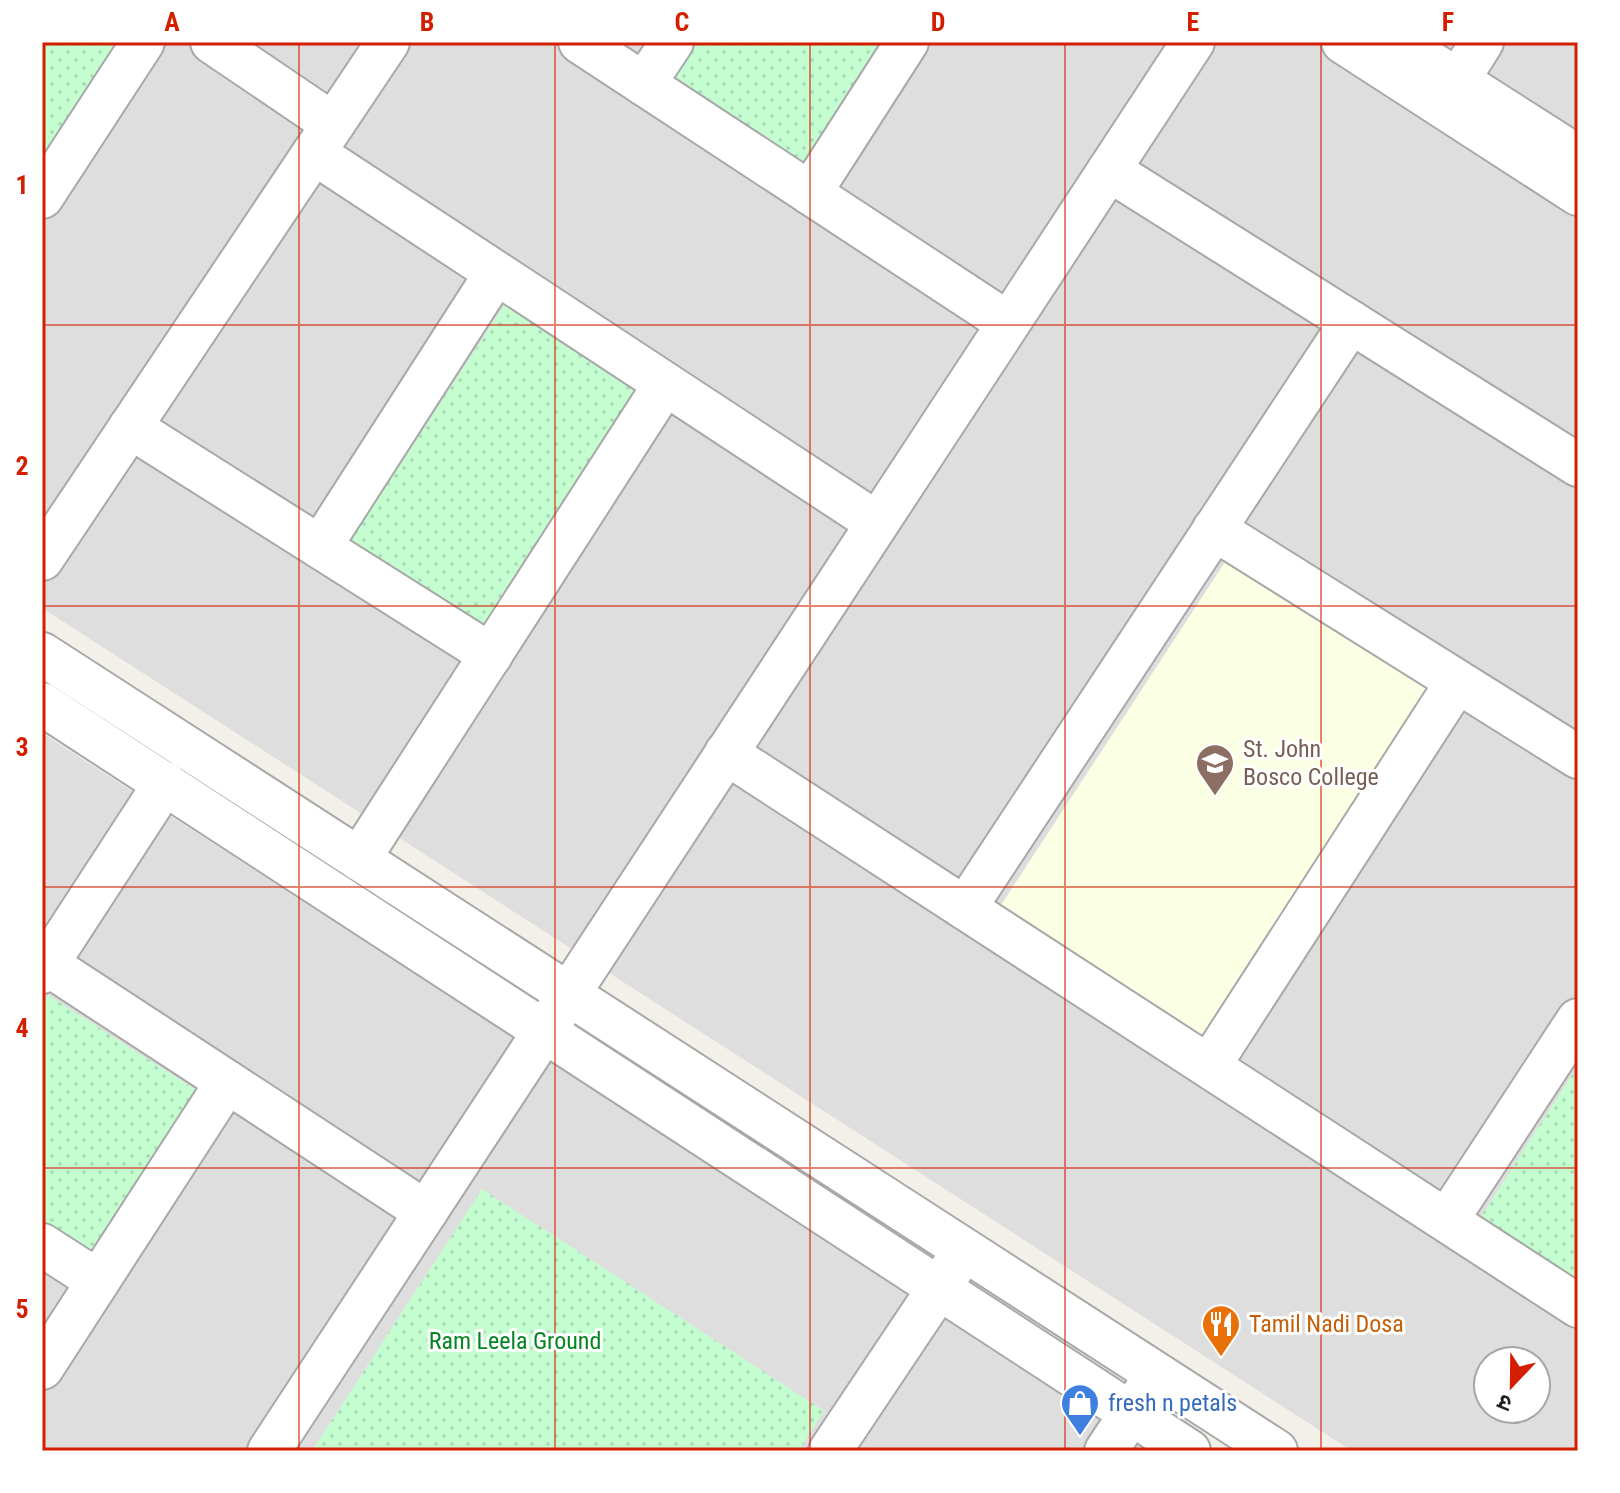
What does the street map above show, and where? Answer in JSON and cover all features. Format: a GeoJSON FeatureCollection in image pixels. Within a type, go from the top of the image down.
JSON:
{"type":"FeatureCollection","features":[{"type":"Feature","properties":{"kind":"street"},"geometry":{"type":"LineString","coordinates":[[42,197],[143,42]]}},
{"type":"Feature","properties":{"kind":"street"},"geometry":{"type":"LineString","coordinates":[[212,42],[324,138],[496,273],[877,523]]}},
{"type":"Feature","properties":{"kind":"street"},"geometry":{"type":"LineString","coordinates":[[42,559],[388,42]]}},
{"type":"Feature","properties":{"kind":"street"},"geometry":{"type":"LineString","coordinates":[[580,42],[1008,323]]}},
{"type":"Feature","properties":{"kind":"street"},"geometry":{"type":"LineString","coordinates":[[644,84],[672,42]]}},
{"type":"Feature","properties":{"kind":"street"},"geometry":{"type":"LineString","coordinates":[[810,193],[907,42]]}},
{"type":"Feature","properties":{"kind":"street"},"geometry":{"type":"LineString","coordinates":[[269,1451],[1193,42]]}},
{"type":"Feature","properties":{"kind":"street"},"geometry":{"type":"LineString","coordinates":[[1343,42],[1578,194]]}},
{"type":"Feature","properties":{"kind":"street"},"geometry":{"type":"LineString","coordinates":[[1398,42],[1578,157]]}},
{"type":"Feature","properties":{"kind":"street"},"geometry":{"type":"LineString","coordinates":[[1458,80],[1482,42]]}},
{"type":"Feature","properties":{"kind":"street"},"geometry":{"type":"LineString","coordinates":[[1109,170],[1578,465]]}},
{"type":"Feature","properties":{"kind":"street"},"geometry":{"type":"LineString","coordinates":[[320,547],[496,273]]}},
{"type":"Feature","properties":{"kind":"street"},"geometry":{"type":"LineString","coordinates":[[965,908],[1351,322]]}},
{"type":"Feature","properties":{"kind":"street"},"geometry":{"type":"LineString","coordinates":[[359,859],[665,384]]}},
{"type":"Feature","properties":{"kind":"street"},"geometry":{"type":"LineString","coordinates":[[130,427],[491,655]]}},
{"type":"Feature","properties":{"kind":"street"},"geometry":{"type":"LineString","coordinates":[[1214,529],[1578,757]]}},
{"type":"Feature","properties":{"kind":"street"},"geometry":{"type":"LineString","coordinates":[[42,654],[1276,1451]]}},
{"type":"Feature","properties":{"kind":"street"},"geometry":{"type":"LineString","coordinates":[[1209,1066],[1457,682]]}},
{"type":"Feature","properties":{"kind":"street"},"geometry":{"type":"LineString","coordinates":[[42,704],[1189,1451]]}},
{"type":"Feature","properties":{"kind":"street"},"geometry":{"type":"LineString","coordinates":[[726,753],[1578,1306]]}},
{"type":"Feature","properties":{"kind":"street"},"geometry":{"type":"LineString","coordinates":[[165,783],[44,968],[227,1082],[426,1212]]}},
{"type":"Feature","properties":{"kind":"street"},"geometry":{"type":"LineString","coordinates":[[1447,1220],[1578,1020]]}},
{"type":"Feature","properties":{"kind":"street"},"geometry":{"type":"LineString","coordinates":[[42,1368],[227,1082]]}},
{"type":"Feature","properties":{"kind":"street"},"geometry":{"type":"LineString","coordinates":[[42,1245],[98,1281]]}},
{"type":"Feature","properties":{"kind":"street"},"geometry":{"type":"LineString","coordinates":[[830,1451],[965,1250]]}},
{"type":"Feature","properties":{"kind":"street"},"geometry":{"type":"LineString","coordinates":[[1106,1451],[1157,1374]]}},
{"type":"Feature","properties":{"kind":"shaded area"},"geometry":{"type":"Polygon","coordinates":[[[42,42],[1578,42],[1578,1451],[1352,1451],[42,608],[42,42]]]}},
{"type":"Feature","properties":{"kind":"shaded area","name":"St. John Bosco College"},"geometry":{"type":"Polygon","coordinates":[[[1227,559],[1428,689],[1202,1035],[1001,905],[1227,559]]]}},
{"type":"Feature","properties":{"kind":"shaded area"},"geometry":{"type":"Polygon","coordinates":[[[42,733],[1155,1451],[42,1451],[42,733]]]}},
{"type":"Feature","properties":{"kind":"green space"},"geometry":{"type":"Polygon","coordinates":[[[42,42],[122,42],[42,169],[42,42]]]}},
{"type":"Feature","properties":{"kind":"green space"},"geometry":{"type":"Polygon","coordinates":[[[692,42],[883,42],[799,170],[665,82],[692,42]]]}},
{"type":"Feature","properties":{"kind":"green space"},"geometry":{"type":"Polygon","coordinates":[[[508,299],[642,386],[482,631],[348,545],[508,299]]]}},
{"type":"Feature","properties":{"kind":"green space"},"geometry":{"type":"Polygon","coordinates":[[[48,995],[196,1090],[89,1255],[42,1224],[42,1005],[48,995]]]}},
{"type":"Feature","properties":{"kind":"green space"},"geometry":{"type":"Polygon","coordinates":[[[1578,1066],[1578,1289],[1476,1224],[1578,1066]]]}},
{"type":"Feature","properties":{"kind":"green space","name":"Ram Leela Ground"},"geometry":{"type":"Polygon","coordinates":[[[482,1189],[824,1411],[799,1451],[312,1451],[482,1189]]]}},
{"type":"Feature","properties":{"kind":"place","name":"St. John Bosco College"},"geometry":{"type":"Point","coordinates":[1215,797]}},
{"type":"Feature","properties":{"kind":"place","name":"Tamil Nadi Dosa"},"geometry":{"type":"Point","coordinates":[1221,1358]}},
{"type":"Feature","properties":{"kind":"place","name":"fresh n petals"},"geometry":{"type":"Point","coordinates":[1080,1437]}}]}
